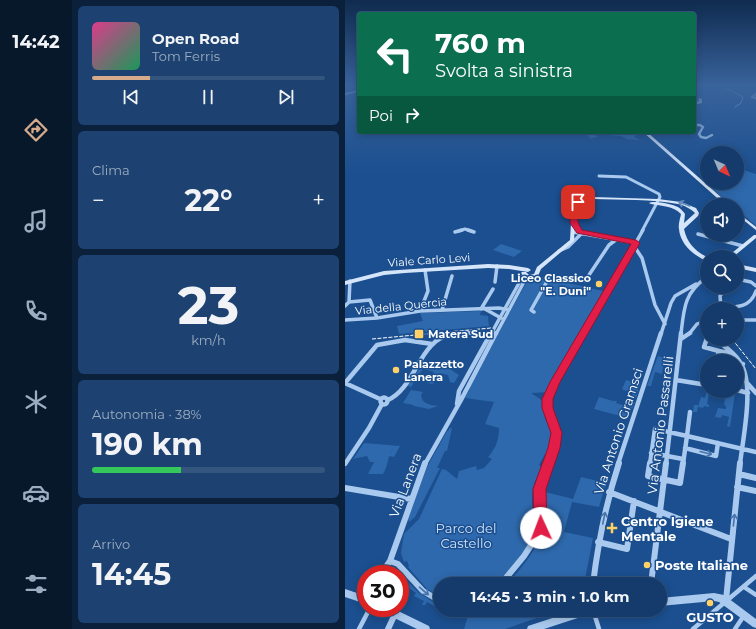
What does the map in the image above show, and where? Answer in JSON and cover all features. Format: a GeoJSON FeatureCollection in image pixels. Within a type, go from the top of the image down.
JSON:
{"type":"FeatureCollection","features":[{"type":"Feature","properties":{"kind":"main road"},"geometry":{"type":"LineString","coordinates":[[647,134],[721,198]]}},
{"type":"Feature","properties":{"kind":"main road"},"geometry":{"type":"LineString","coordinates":[[529,272],[539,268],[569,243],[573,237],[574,206],[578,202],[593,198],[615,198],[665,200],[686,204],[697,213],[696,216],[681,229]]}},
{"type":"Feature","properties":{"kind":"main road"},"geometry":{"type":"LineString","coordinates":[[615,198],[675,207],[680,210],[683,214],[681,233],[688,244],[700,255]]}},
{"type":"Feature","properties":{"kind":"main road"},"geometry":{"type":"LineString","coordinates":[[744,218],[756,229]]}},
{"type":"Feature","properties":{"kind":"main road"},"geometry":{"type":"LineString","coordinates":[[739,250],[756,237]]}},
{"type":"Feature","properties":{"kind":"main road","name":"Viale Carlo Levi"},"geometry":{"type":"LineString","coordinates":[[348,282],[394,272],[497,266],[515,268],[529,272],[530,277]]}},
{"type":"Feature","properties":{"kind":"main road"},"geometry":{"type":"LineString","coordinates":[[746,268],[756,270]]}},
{"type":"Feature","properties":{"kind":"main road"},"geometry":{"type":"LineString","coordinates":[[529,272],[536,275],[530,277]]}},
{"type":"Feature","properties":{"kind":"street"},"geometry":{"type":"LineString","coordinates":[[696,125],[703,127],[699,134],[701,137],[706,138],[712,135]]}},
{"type":"Feature","properties":{"kind":"street"},"geometry":{"type":"LineString","coordinates":[[506,577],[537,538],[541,528],[540,489],[554,448],[556,433],[547,408],[547,399],[635,245],[659,199],[659,194],[655,191],[626,177],[599,176]]}},
{"type":"Feature","properties":{"kind":"street"},"geometry":{"type":"LineString","coordinates":[[574,223],[578,230],[584,233]]}},
{"type":"Feature","properties":{"kind":"street"},"geometry":{"type":"LineString","coordinates":[[455,232],[465,229],[474,232]]}},
{"type":"Feature","properties":{"kind":"street"},"geometry":{"type":"LineString","coordinates":[[573,232],[617,239],[635,245],[642,258],[655,305],[665,324]]}},
{"type":"Feature","properties":{"kind":"street"},"geometry":{"type":"LineString","coordinates":[[559,251],[571,246],[577,236],[584,233]]}},
{"type":"Feature","properties":{"kind":"street"},"geometry":{"type":"LineString","coordinates":[[699,234],[743,246]]}},
{"type":"Feature","properties":{"kind":"street"},"geometry":{"type":"LineString","coordinates":[[585,281],[609,245],[617,239]]}},
{"type":"Feature","properties":{"kind":"street"},"geometry":{"type":"LineString","coordinates":[[495,282],[497,266]]}},
{"type":"Feature","properties":{"kind":"street"},"geometry":{"type":"LineString","coordinates":[[420,311],[428,291],[425,270]]}},
{"type":"Feature","properties":{"kind":"street","name":"Via Lanera"},"geometry":{"type":"LineString","coordinates":[[387,565],[390,561],[426,460],[492,336],[529,272]]}},
{"type":"Feature","properties":{"kind":"street"},"geometry":{"type":"LineString","coordinates":[[442,310],[452,276]]}},
{"type":"Feature","properties":{"kind":"street"},"geometry":{"type":"LineString","coordinates":[[534,312],[531,310],[550,276]]}},
{"type":"Feature","properties":{"kind":"street","name":"Via Lanera"},"geometry":{"type":"LineString","coordinates":[[507,309],[525,280],[530,277]]}},
{"type":"Feature","properties":{"kind":"street"},"geometry":{"type":"LineString","coordinates":[[744,280],[751,282],[756,286]]}},
{"type":"Feature","properties":{"kind":"street","name":"Via Antonio Passarelli"},"geometry":{"type":"LineString","coordinates":[[652,577],[684,309],[688,294],[700,281]]}},
{"type":"Feature","properties":{"kind":"street"},"geometry":{"type":"LineString","coordinates":[[348,282],[347,297],[349,302]]}},
{"type":"Feature","properties":{"kind":"street","name":"Via Antonio Gramsci"},"geometry":{"type":"LineString","coordinates":[[594,577],[598,542],[609,492],[665,324],[675,296],[682,294],[696,284]]}},
{"type":"Feature","properties":{"kind":"street"},"geometry":{"type":"LineString","coordinates":[[493,289],[482,309],[492,312],[495,316],[502,318]]}},
{"type":"Feature","properties":{"kind":"street"},"geometry":{"type":"LineString","coordinates":[[744,306],[752,301],[756,291]]}},
{"type":"Feature","properties":{"kind":"street"},"geometry":{"type":"LineString","coordinates":[[682,294],[688,294]]}},
{"type":"Feature","properties":{"kind":"street"},"geometry":{"type":"LineString","coordinates":[[682,294],[686,300]]}},
{"type":"Feature","properties":{"kind":"street"},"geometry":{"type":"LineString","coordinates":[[345,306],[349,302],[370,300],[377,318]]}},
{"type":"Feature","properties":{"kind":"street"},"geometry":{"type":"LineString","coordinates":[[496,326],[495,316],[499,308]]}},
{"type":"Feature","properties":{"kind":"street","name":"Via della Quercia"},"geometry":{"type":"LineString","coordinates":[[345,320],[377,318],[420,311],[507,309]]}},
{"type":"Feature","properties":{"kind":"street","name":"Via Lanera"},"geometry":{"type":"LineString","coordinates":[[492,336],[496,326],[502,318]]}},
{"type":"Feature","properties":{"kind":"street"},"geometry":{"type":"LineString","coordinates":[[744,320],[756,320]]}},
{"type":"Feature","properties":{"kind":"street"},"geometry":{"type":"LineString","coordinates":[[681,339],[687,336],[697,323],[700,322]]}},
{"type":"Feature","properties":{"kind":"street"},"geometry":{"type":"LineString","coordinates":[[345,464],[369,428],[381,402],[385,398],[388,400],[392,399],[400,390],[432,344],[448,334],[473,333],[492,336]]}},
{"type":"Feature","properties":{"kind":"street"},"geometry":{"type":"LineString","coordinates":[[381,402],[345,383],[377,345],[399,341],[417,341],[432,344]]}},
{"type":"Feature","properties":{"kind":"street"},"geometry":{"type":"LineString","coordinates":[[705,346],[734,354]]}},
{"type":"Feature","properties":{"kind":"street"},"geometry":{"type":"LineString","coordinates":[[724,346],[734,354]]}},
{"type":"Feature","properties":{"kind":"street"},"geometry":{"type":"LineString","coordinates":[[726,600],[731,539],[748,393],[748,384],[744,368]]}},
{"type":"Feature","properties":{"kind":"street"},"geometry":{"type":"LineString","coordinates":[[676,380],[700,384]]}},
{"type":"Feature","properties":{"kind":"street"},"geometry":{"type":"LineString","coordinates":[[748,384],[756,393]]}},
{"type":"Feature","properties":{"kind":"street"},"geometry":{"type":"LineString","coordinates":[[744,392],[748,393]]}},
{"type":"Feature","properties":{"kind":"street"},"geometry":{"type":"LineString","coordinates":[[690,412],[686,436],[685,448],[679,483],[648,476],[655,429],[670,433],[686,436],[742,448],[756,452]]}},
{"type":"Feature","properties":{"kind":"street"},"geometry":{"type":"LineString","coordinates":[[685,448],[716,456],[718,443]]}},
{"type":"Feature","properties":{"kind":"street"},"geometry":{"type":"LineString","coordinates":[[651,452],[683,459]]}},
{"type":"Feature","properties":{"kind":"street"},"geometry":{"type":"LineString","coordinates":[[739,474],[756,478]]}},
{"type":"Feature","properties":{"kind":"street"},"geometry":{"type":"LineString","coordinates":[[737,487],[756,491]]}},
{"type":"Feature","properties":{"kind":"street"},"geometry":{"type":"LineString","coordinates":[[345,488],[411,499]]}},
{"type":"Feature","properties":{"kind":"street"},"geometry":{"type":"LineString","coordinates":[[609,492],[731,539]]}},
{"type":"Feature","properties":{"kind":"street"},"geometry":{"type":"LineString","coordinates":[[598,542],[627,549],[635,501]]}},
{"type":"Feature","properties":{"kind":"street"},"geometry":{"type":"LineString","coordinates":[[390,561],[398,564],[423,591],[433,597]]}},
{"type":"Feature","properties":{"kind":"street"},"geometry":{"type":"LineString","coordinates":[[693,629],[756,576]]}},
{"type":"Feature","properties":{"kind":"street"},"geometry":{"type":"LineString","coordinates":[[744,587],[756,595]]}},
{"type":"Feature","properties":{"kind":"street"},"geometry":{"type":"LineString","coordinates":[[345,593],[357,596]]}},
{"type":"Feature","properties":{"kind":"street"},"geometry":{"type":"LineString","coordinates":[[667,601],[714,597],[721,598],[726,600],[756,624]]}},
{"type":"Feature","properties":{"kind":"street"},"geometry":{"type":"LineString","coordinates":[[359,629],[365,617]]}},
{"type":"Feature","properties":{"kind":"street"},"geometry":{"type":"LineString","coordinates":[[388,629],[394,617]]}},
{"type":"Feature","properties":{"kind":"street"},"geometry":{"type":"LineString","coordinates":[[401,617],[426,629]]}},
{"type":"Feature","properties":{"kind":"street"},"geometry":{"type":"LineString","coordinates":[[531,629],[569,617]]}},
{"type":"Feature","properties":{"kind":"street"},"geometry":{"type":"LineString","coordinates":[[594,617],[599,629]]}},
{"type":"Feature","properties":{"kind":"street"},"geometry":{"type":"LineString","coordinates":[[735,629],[743,617]]}},
{"type":"Feature","properties":{"kind":"green space"},"geometry":{"type":"Polygon","coordinates":[[[581,134],[594,134],[598,137],[589,139],[590,138],[587,135],[581,134]]]}},
{"type":"Feature","properties":{"kind":"green space"},"geometry":{"type":"Polygon","coordinates":[[[594,134],[637,134],[634,137],[640,140],[627,139],[621,136],[594,134]]]}},
{"type":"Feature","properties":{"kind":"green space"},"geometry":{"type":"Polygon","coordinates":[[[744,170],[756,174],[756,226],[744,215],[744,198],[723,198],[714,190],[744,190],[744,170]]]}},
{"type":"Feature","properties":{"kind":"green space"},"geometry":{"type":"Polygon","coordinates":[[[501,244],[522,251],[514,257],[493,250],[501,244]]]}},
{"type":"Feature","properties":{"kind":"green space","name":"Parco del Castello"},"geometry":{"type":"Polygon","coordinates":[[[541,277],[603,291],[550,392],[531,393],[543,401],[545,419],[552,431],[547,454],[545,454],[539,465],[541,467],[533,490],[532,504],[536,520],[530,534],[534,535],[532,540],[504,577],[433,577],[433,592],[427,589],[409,568],[407,561],[404,562],[401,553],[404,534],[419,519],[442,469],[446,470],[457,479],[459,471],[476,466],[477,470],[484,468],[492,459],[488,457],[497,444],[499,428],[485,424],[494,402],[465,398],[470,389],[466,388],[528,280],[541,277]]]}},
{"type":"Feature","properties":{"kind":"green space"},"geometry":{"type":"Polygon","coordinates":[[[481,311],[480,315],[488,316],[489,326],[399,334],[397,326],[423,321],[420,313],[481,311]]]}},
{"type":"Feature","properties":{"kind":"green space"},"geometry":{"type":"Polygon","coordinates":[[[658,356],[664,358],[662,374],[655,372],[651,386],[647,386],[658,356]]]}},
{"type":"Feature","properties":{"kind":"green space"},"geometry":{"type":"Polygon","coordinates":[[[422,364],[450,369],[459,375],[454,383],[450,382],[448,375],[440,373],[433,384],[427,383],[434,372],[423,369],[411,387],[408,386],[422,364]]]}},
{"type":"Feature","properties":{"kind":"green space"},"geometry":{"type":"Polygon","coordinates":[[[626,380],[640,384],[636,398],[632,396],[633,392],[622,389],[626,380]]]}},
{"type":"Feature","properties":{"kind":"green space"},"geometry":{"type":"Polygon","coordinates":[[[411,390],[423,392],[421,395],[425,402],[438,406],[429,409],[403,403],[411,390]]]}},
{"type":"Feature","properties":{"kind":"green space"},"geometry":{"type":"Polygon","coordinates":[[[599,397],[617,401],[616,403],[626,406],[628,402],[624,401],[627,399],[635,402],[628,418],[594,409],[599,397]]]}},
{"type":"Feature","properties":{"kind":"green space"},"geometry":{"type":"Polygon","coordinates":[[[701,398],[708,398],[707,404],[709,407],[704,406],[703,408],[698,407],[701,398]]]}},
{"type":"Feature","properties":{"kind":"green space"},"geometry":{"type":"Polygon","coordinates":[[[725,398],[734,398],[730,427],[727,426],[729,417],[722,415],[721,418],[715,417],[718,408],[726,409],[726,406],[724,405],[725,398]]]}},
{"type":"Feature","properties":{"kind":"green space"},"geometry":{"type":"Polygon","coordinates":[[[694,405],[698,405],[697,412],[693,412],[694,405]]]}},
{"type":"Feature","properties":{"kind":"green space"},"geometry":{"type":"Polygon","coordinates":[[[450,428],[452,428],[447,451],[445,451],[437,468],[440,468],[415,517],[409,522],[408,519],[427,467],[450,428]]]}},
{"type":"Feature","properties":{"kind":"green space"},"geometry":{"type":"Polygon","coordinates":[[[364,443],[400,446],[394,457],[389,456],[383,474],[368,474],[374,462],[370,462],[367,456],[353,459],[364,443]]]}},
{"type":"Feature","properties":{"kind":"green space"},"geometry":{"type":"Polygon","coordinates":[[[581,477],[606,483],[599,507],[572,502],[564,532],[593,538],[585,577],[513,577],[535,549],[542,533],[544,526],[545,492],[573,499],[581,477]]]}},
{"type":"Feature","properties":{"kind":"green space"},"geometry":{"type":"Polygon","coordinates":[[[409,583],[419,593],[433,602],[433,605],[427,602],[425,605],[422,605],[424,601],[414,596],[416,593],[409,588],[409,583]]]}},
{"type":"Feature","properties":{"kind":"green space"},"geometry":{"type":"Polygon","coordinates":[[[468,617],[540,617],[505,629],[464,629],[468,617]]]}},
{"type":"Feature","properties":{"kind":"railway"},"geometry":{"type":"LineString","coordinates":[[372,339],[491,328]]}},
{"type":"Feature","properties":{"kind":"railway"},"geometry":{"type":"LineString","coordinates":[[738,346],[756,369]]}},
{"type":"Feature","properties":{"kind":"place","name":"Liceo Classico \"E. Duni\""},"geometry":{"type":"Point","coordinates":[599,284]}},
{"type":"Feature","properties":{"kind":"place","name":"Matera Sud"},"geometry":{"type":"Point","coordinates":[419,334]}},
{"type":"Feature","properties":{"kind":"place","name":"Palazzetto Lanera"},"geometry":{"type":"Point","coordinates":[396,370]}},
{"type":"Feature","properties":{"kind":"place","name":"Centro Igiene Mentale"},"geometry":{"type":"Point","coordinates":[612,528]}},
{"type":"Feature","properties":{"kind":"place","name":"Poste Italiane"},"geometry":{"type":"Point","coordinates":[647,565]}},
{"type":"Feature","properties":{"kind":"place","name":"GUSTO"},"geometry":{"type":"Point","coordinates":[710,603]}},
{"type":"Feature","properties":{"kind":"route"},"geometry":{"type":"LineString","coordinates":[[541,528],[539,497],[540,489],[551,459],[556,433],[547,408],[547,399],[555,382],[636,243],[586,234],[578,230],[574,223],[573,212],[574,206],[578,202]]}}]}
